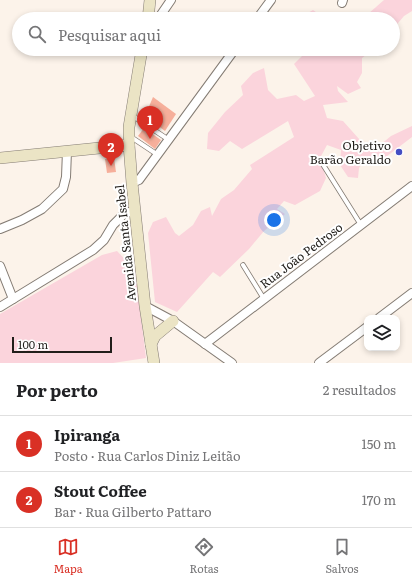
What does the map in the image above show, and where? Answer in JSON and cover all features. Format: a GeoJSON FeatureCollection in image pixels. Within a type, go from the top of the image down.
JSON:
{"type":"FeatureCollection","features":[{"type":"Feature","properties":{"kind":"main road"},"geometry":{"type":"LineString","coordinates":[[149,12],[150,0]]}},
{"type":"Feature","properties":{"kind":"main road","name":"Avenida Santa Isabel"},"geometry":{"type":"LineString","coordinates":[[141,56],[129,127],[129,140],[132,184],[145,306],[154,363]]}},
{"type":"Feature","properties":{"kind":"main road"},"geometry":{"type":"LineString","coordinates":[[0,158],[67,151],[129,140]]}},
{"type":"Feature","properties":{"kind":"main road"},"geometry":{"type":"LineString","coordinates":[[151,344],[155,336],[173,322]]}},
{"type":"Feature","properties":{"kind":"street"},"geometry":{"type":"LineString","coordinates":[[163,12],[171,0]]}},
{"type":"Feature","properties":{"kind":"street"},"geometry":{"type":"LineString","coordinates":[[262,12],[271,0]]}},
{"type":"Feature","properties":{"kind":"street"},"geometry":{"type":"LineString","coordinates":[[132,184],[139,180],[230,56]]}},
{"type":"Feature","properties":{"kind":"street"},"geometry":{"type":"LineString","coordinates":[[0,229],[22,220],[42,209],[63,190],[66,177],[67,151]]}},
{"type":"Feature","properties":{"kind":"street","name":"Rua João Pedroso"},"geometry":{"type":"LineString","coordinates":[[205,344],[412,186]]}},
{"type":"Feature","properties":{"kind":"street"},"geometry":{"type":"LineString","coordinates":[[0,307],[93,250],[104,240],[113,225],[125,213],[135,211]]}},
{"type":"Feature","properties":{"kind":"street"},"geometry":{"type":"LineString","coordinates":[[0,266],[13,299]]}},
{"type":"Feature","properties":{"kind":"street"},"geometry":{"type":"LineString","coordinates":[[383,315],[412,293]]}},
{"type":"Feature","properties":{"kind":"street"},"geometry":{"type":"LineString","coordinates":[[145,306],[173,322],[232,363]]}},
{"type":"Feature","properties":{"kind":"street"},"geometry":{"type":"LineString","coordinates":[[319,363],[364,329]]}},
{"type":"Feature","properties":{"kind":"lane"},"geometry":{"type":"LineString","coordinates":[[131,115],[169,140]]}},
{"type":"Feature","properties":{"kind":"lane"},"geometry":{"type":"LineString","coordinates":[[129,140],[158,155]]}},
{"type":"Feature","properties":{"kind":"lane"},"geometry":{"type":"LineString","coordinates":[[322,163],[361,224]]}},
{"type":"Feature","properties":{"kind":"lane"},"geometry":{"type":"LineString","coordinates":[[243,265],[264,299]]}},
{"type":"Feature","properties":{"kind":"shaded area"},"geometry":{"type":"Polygon","coordinates":[[[384,0],[412,0],[412,11],[400,21],[400,12],[370,12],[384,0]]]}},
{"type":"Feature","properties":{"kind":"shaded area"},"geometry":{"type":"Polygon","coordinates":[[[302,56],[365,56],[362,58],[362,73],[357,82],[361,88],[348,94],[337,86],[338,91],[348,102],[323,105],[327,118],[343,121],[368,149],[380,145],[391,136],[412,126],[412,137],[378,163],[365,160],[359,168],[358,178],[348,177],[340,165],[341,150],[327,145],[320,158],[326,178],[320,191],[295,205],[284,201],[277,209],[285,214],[264,231],[249,249],[220,277],[213,272],[177,312],[155,302],[148,233],[153,222],[166,217],[175,233],[179,236],[193,225],[201,211],[210,207],[212,216],[221,199],[234,190],[252,169],[250,165],[294,137],[288,121],[242,149],[230,141],[219,151],[207,149],[208,133],[225,112],[243,95],[241,86],[253,73],[264,68],[268,90],[277,99],[296,95],[304,101],[315,96],[294,64],[302,56]]]}},
{"type":"Feature","properties":{"kind":"shaded area"},"geometry":{"type":"Polygon","coordinates":[[[117,251],[135,270],[146,358],[113,363],[0,363],[0,314],[102,255],[117,251]]]}},
{"type":"Feature","properties":{"kind":"building"},"geometry":{"type":"Polygon","coordinates":[[[153,97],[176,114],[165,131],[145,116],[153,97]]]}},
{"type":"Feature","properties":{"kind":"building"},"geometry":{"type":"Polygon","coordinates":[[[144,128],[161,140],[155,149],[138,136],[144,128]]]}},
{"type":"Feature","properties":{"kind":"building"},"geometry":{"type":"Polygon","coordinates":[[[114,158],[116,172],[107,173],[105,159],[114,158]]]}},
{"type":"Feature","properties":{"kind":"place","name":"Ipiranga"},"geometry":{"type":"Point","coordinates":[150,139]}},
{"type":"Feature","properties":{"kind":"place","name":"Objetivo Barão Geraldo"},"geometry":{"type":"Point","coordinates":[399,152]}},
{"type":"Feature","properties":{"kind":"place","name":"Stout Coffee"},"geometry":{"type":"Point","coordinates":[111,166]}}]}
